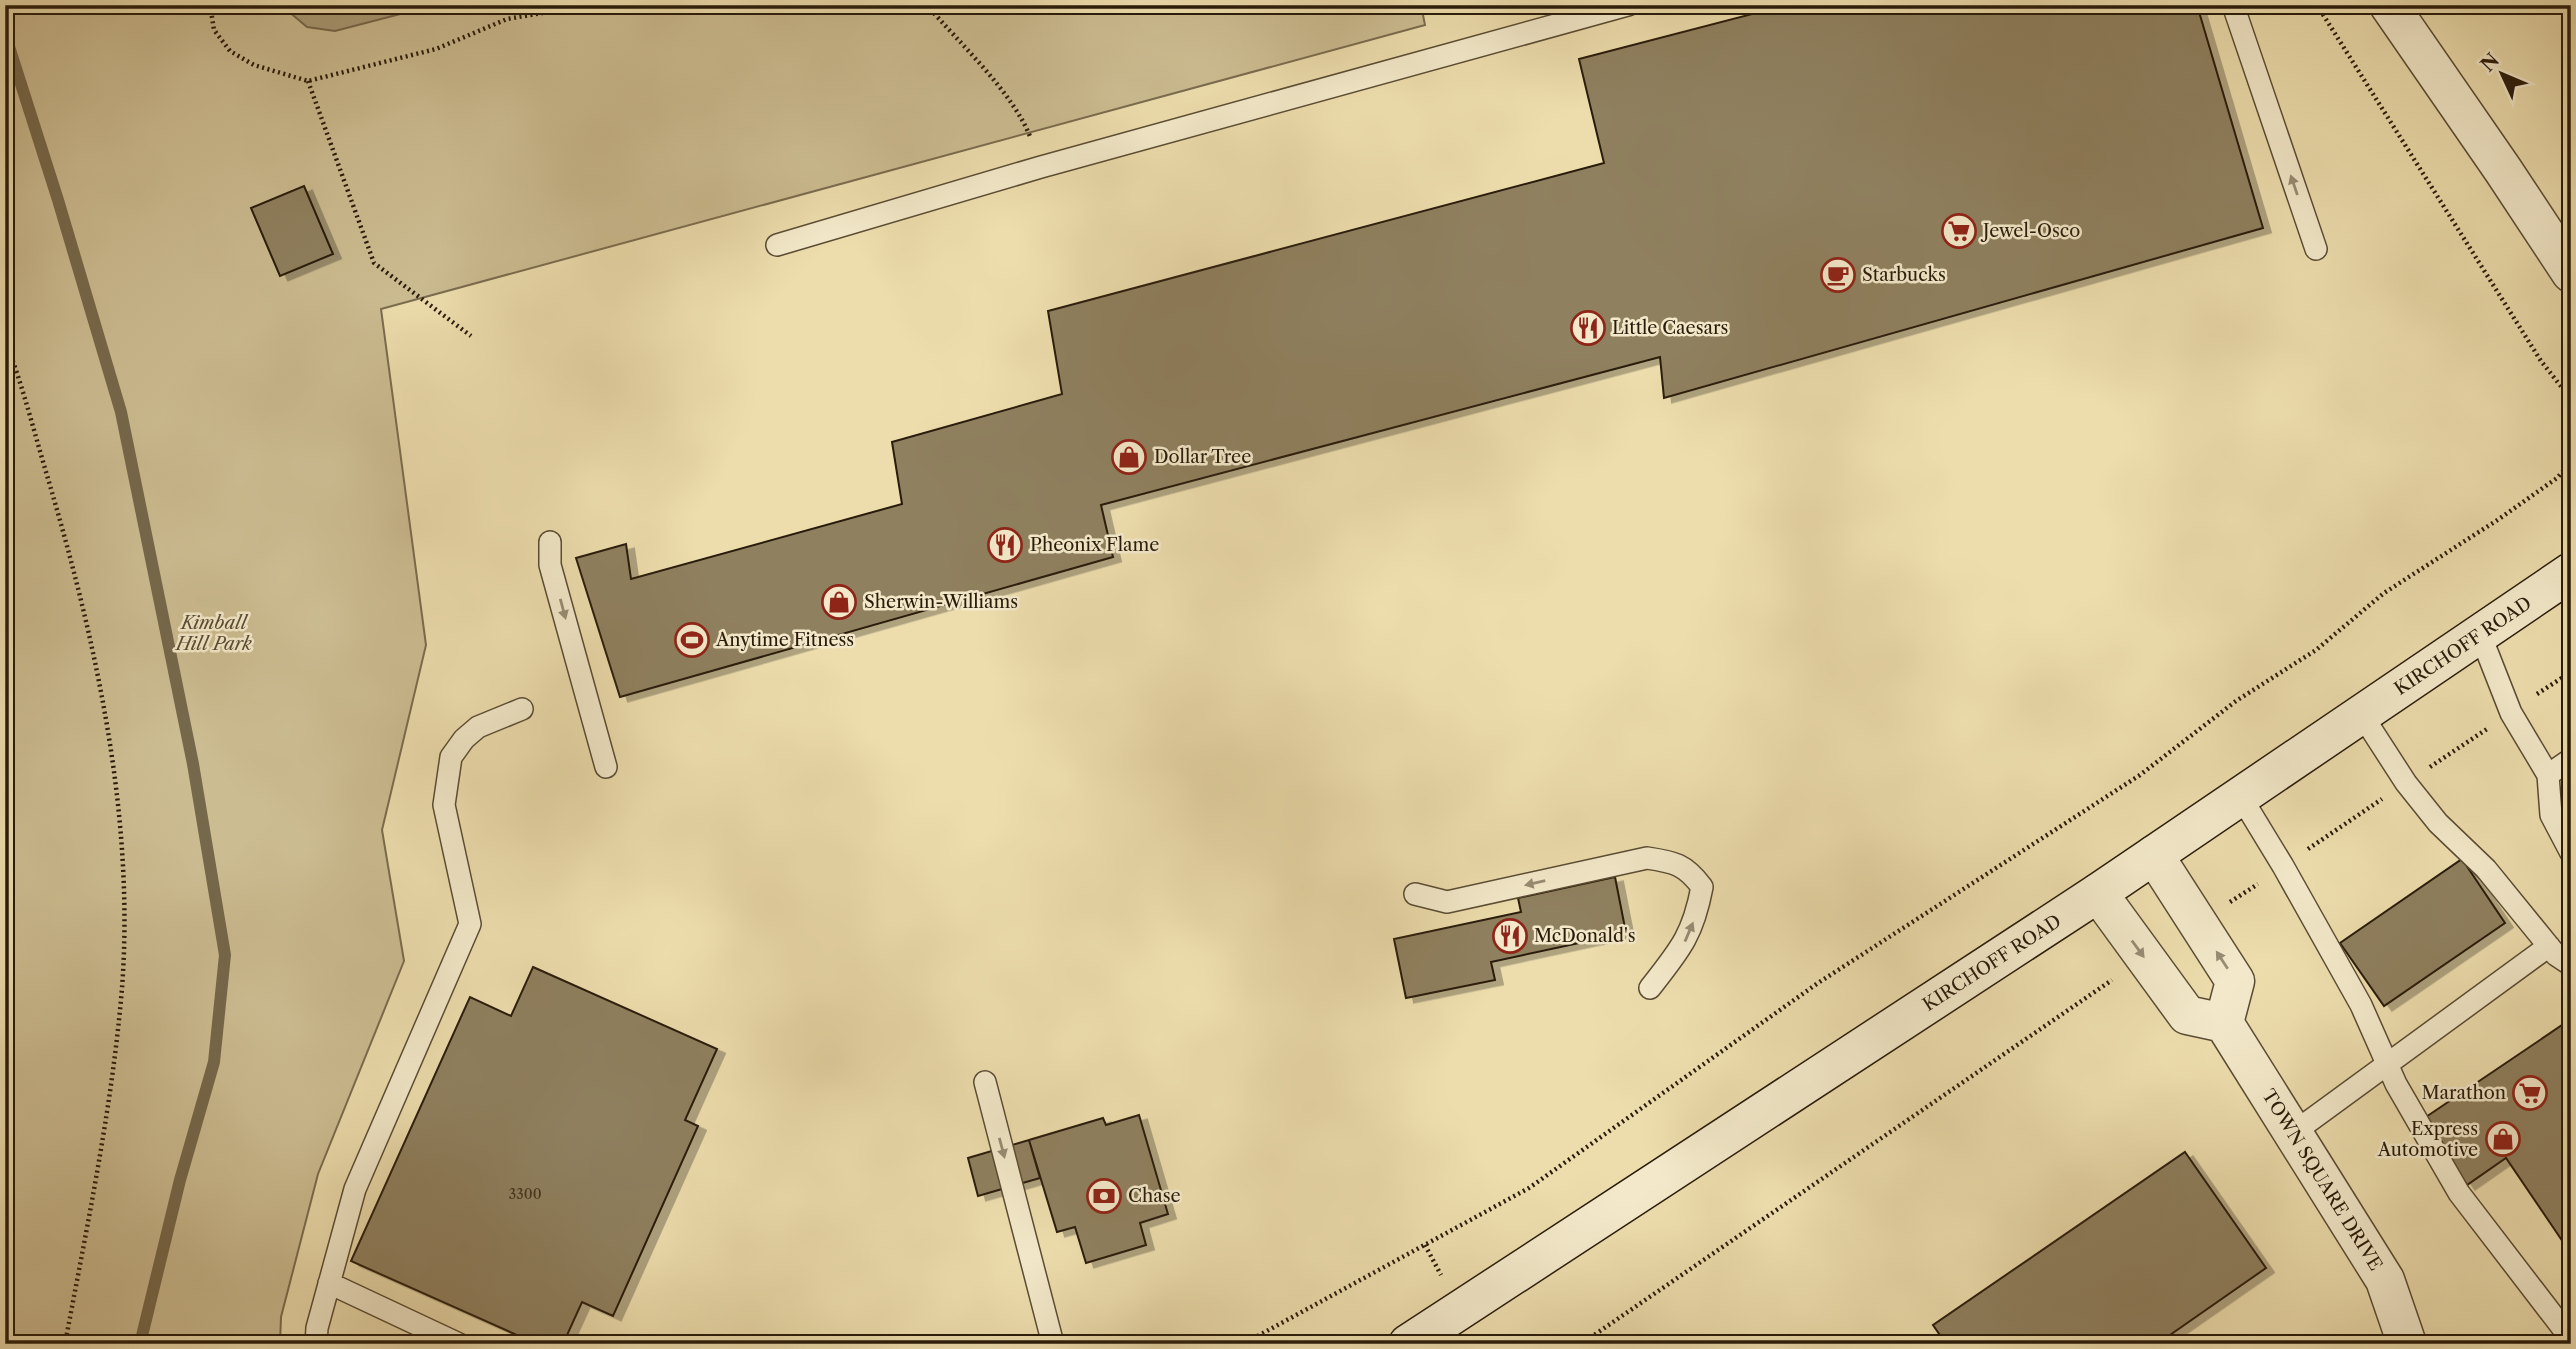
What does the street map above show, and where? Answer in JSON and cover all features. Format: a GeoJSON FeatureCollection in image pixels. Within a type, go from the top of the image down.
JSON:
{"type":"FeatureCollection","features":[{"type":"Feature","properties":{"kind":"main road"},"geometry":{"type":"LineString","coordinates":[[2389,5],[2571,273]]}},
{"type":"Feature","properties":{"kind":"main road","name":"KIRCHOFF ROAD"},"geometry":{"type":"LineString","coordinates":[[1408,1344],[2098,894],[2571,572]]}},
{"type":"Feature","properties":{"kind":"main road"},"geometry":{"type":"LineString","coordinates":[[2098,894],[2187,1015],[2224,1023],[2235,981],[2154,855]]}},
{"type":"Feature","properties":{"kind":"main road","name":"TOWN SQUARE DRIVE"},"geometry":{"type":"LineString","coordinates":[[2224,1023],[2385,1280],[2407,1344]]}},
{"type":"Feature","properties":{"kind":"lane"},"geometry":{"type":"LineString","coordinates":[[776,245],[1041,167],[1628,5]]}},
{"type":"Feature","properties":{"kind":"lane"},"geometry":{"type":"LineString","coordinates":[[2234,5],[2316,249]]}},
{"type":"Feature","properties":{"kind":"lane"},"geometry":{"type":"LineString","coordinates":[[550,542],[550,565],[606,768]]}},
{"type":"Feature","properties":{"kind":"lane"},"geometry":{"type":"LineString","coordinates":[[2480,634],[2511,713],[2548,775],[2550,815],[2571,853]]}},
{"type":"Feature","properties":{"kind":"lane"},"geometry":{"type":"LineString","coordinates":[[316,1344],[317,1328],[355,1189],[470,924],[444,805],[451,757],[464,739],[478,727],[522,709]]}},
{"type":"Feature","properties":{"kind":"lane"},"geometry":{"type":"LineString","coordinates":[[2362,715],[2406,783],[2438,823],[2486,869],[2556,955],[2571,965]]}},
{"type":"Feature","properties":{"kind":"lane"},"geometry":{"type":"LineString","coordinates":[[2548,775],[2571,759]]}},
{"type":"Feature","properties":{"kind":"lane"},"geometry":{"type":"LineString","coordinates":[[2241,797],[2361,1005],[2396,1084],[2459,1193],[2570,1342]]}},
{"type":"Feature","properties":{"kind":"lane"},"geometry":{"type":"LineString","coordinates":[[1415,894],[1447,902],[1647,858],[1673,862],[1690,871],[1702,887],[1697,915],[1684,946],[1650,988]]}},
{"type":"Feature","properties":{"kind":"lane"},"geometry":{"type":"LineString","coordinates":[[2293,1133],[2549,946]]}},
{"type":"Feature","properties":{"kind":"lane"},"geometry":{"type":"LineString","coordinates":[[985,1082],[1053,1344]]}},
{"type":"Feature","properties":{"kind":"lane"},"geometry":{"type":"LineString","coordinates":[[330,1283],[459,1344]]}},
{"type":"Feature","properties":{"kind":"path"},"geometry":{"type":"LineString","coordinates":[[210,5],[214,30],[230,51],[254,65],[308,81],[436,49],[507,19],[589,5]]}},
{"type":"Feature","properties":{"kind":"path"},"geometry":{"type":"LineString","coordinates":[[539,14],[540,5]]}},
{"type":"Feature","properties":{"kind":"path"},"geometry":{"type":"LineString","coordinates":[[927,5],[995,83],[1026,125],[1041,167]]}},
{"type":"Feature","properties":{"kind":"path"},"geometry":{"type":"LineString","coordinates":[[2317,5],[2541,361],[2571,399]]}},
{"type":"Feature","properties":{"kind":"path"},"geometry":{"type":"LineString","coordinates":[[308,81],[374,263],[471,336]]}},
{"type":"Feature","properties":{"kind":"path"},"geometry":{"type":"LineString","coordinates":[[5,340],[72,559],[109,732],[123,873],[122,986],[108,1107],[65,1344]]}},
{"type":"Feature","properties":{"kind":"path"},"geometry":{"type":"LineString","coordinates":[[1243,1344],[1530,1188],[1818,983],[2140,775],[2236,701],[2316,650],[2384,593],[2557,478],[2571,462]]}},
{"type":"Feature","properties":{"kind":"path"},"geometry":{"type":"LineString","coordinates":[[2198,924],[2571,672]]}},
{"type":"Feature","properties":{"kind":"path"},"geometry":{"type":"LineString","coordinates":[[1581,1344],[2145,958]]}},
{"type":"Feature","properties":{"kind":"path"},"geometry":{"type":"LineString","coordinates":[[1262,1334],[1267,1344]]}},
{"type":"Feature","properties":{"kind":"green space","name":"Kimball Hill Park"},"geometry":{"type":"Polygon","coordinates":[[[5,5],[1421,5],[1425,25],[381,309],[426,645],[382,830],[404,961],[318,1174],[281,1317],[280,1344],[5,1344],[5,5]]]}},
{"type":"Feature","properties":{"kind":"shaded area"},"geometry":{"type":"Polygon","coordinates":[[[281,5],[435,5],[335,31],[307,27],[281,5]]]}},
{"type":"Feature","properties":{"kind":"building"},"geometry":{"type":"Polygon","coordinates":[[[1787,5],[2197,5],[2263,228],[1664,398],[1660,357],[1101,505],[1113,557],[620,697],[576,558],[626,544],[631,579],[902,504],[892,442],[1062,394],[1048,311],[1604,163],[1579,59],[1787,5]]]}},
{"type":"Feature","properties":{"kind":"building"},"geometry":{"type":"Polygon","coordinates":[[[304,186],[333,254],[280,276],[251,208],[304,186]]]}},
{"type":"Feature","properties":{"kind":"building"},"geometry":{"type":"Polygon","coordinates":[[[2462,859],[2505,923],[2384,1006],[2340,943],[2462,859]]]}},
{"type":"Feature","properties":{"kind":"building","name":"McDonald's"},"geometry":{"type":"Polygon","coordinates":[[[1615,877],[1626,933],[1491,962],[1495,980],[1406,998],[1394,939],[1521,912],[1518,898],[1615,877]]]}},
{"type":"Feature","properties":{"kind":"building"},"geometry":{"type":"Polygon","coordinates":[[[533,967],[717,1049],[685,1120],[698,1126],[613,1316],[582,1302],[563,1344],[537,1344],[351,1261],[470,997],[511,1016],[533,967]]]}},
{"type":"Feature","properties":{"kind":"building","name":"Express Automotive"},"geometry":{"type":"Polygon","coordinates":[[[2571,1019],[2571,1237],[2563,1242],[2506,1158],[2467,1185],[2423,1119],[2571,1019]]]}},
{"type":"Feature","properties":{"kind":"building","name":"Chase"},"geometry":{"type":"Polygon","coordinates":[[[1139,1115],[1168,1214],[1140,1223],[1146,1245],[1086,1263],[1075,1227],[1057,1232],[1029,1140],[1103,1118],[1106,1125],[1139,1115]]]}},
{"type":"Feature","properties":{"kind":"building"},"geometry":{"type":"Polygon","coordinates":[[[1029,1140],[1040,1178],[978,1196],[968,1158],[1029,1140]]]}},
{"type":"Feature","properties":{"kind":"building"},"geometry":{"type":"Polygon","coordinates":[[[2185,1152],[2266,1268],[2157,1344],[1946,1344],[1933,1325],[2185,1152]]]}},
{"type":"Feature","properties":{"kind":"waterway"},"geometry":{"type":"LineString","coordinates":[[5,34],[121,412],[193,764],[225,955],[214,1062],[180,1180],[140,1344]]}},
{"type":"Feature","properties":{"kind":"place","name":"Jewel-Osco"},"geometry":{"type":"Point","coordinates":[1959,231]}},
{"type":"Feature","properties":{"kind":"place","name":"Starbucks"},"geometry":{"type":"Point","coordinates":[1838,275]}},
{"type":"Feature","properties":{"kind":"place","name":"Little Caesars"},"geometry":{"type":"Point","coordinates":[1588,328]}},
{"type":"Feature","properties":{"kind":"place","name":"Dollar Tree"},"geometry":{"type":"Point","coordinates":[1129,457]}},
{"type":"Feature","properties":{"kind":"place","name":"Pheonix Flame"},"geometry":{"type":"Point","coordinates":[1005,545]}},
{"type":"Feature","properties":{"kind":"place","name":"Sherwin-Williams"},"geometry":{"type":"Point","coordinates":[839,602]}},
{"type":"Feature","properties":{"kind":"place","name":"Anytime Fitness"},"geometry":{"type":"Point","coordinates":[692,640]}},
{"type":"Feature","properties":{"kind":"place","name":"McDonald's"},"geometry":{"type":"Point","coordinates":[1510,936]}},
{"type":"Feature","properties":{"kind":"place","name":"Marathon"},"geometry":{"type":"Point","coordinates":[2530,1093]}},
{"type":"Feature","properties":{"kind":"place","name":"Express Automotive"},"geometry":{"type":"Point","coordinates":[2503,1139]}},
{"type":"Feature","properties":{"kind":"place","name":"Chase"},"geometry":{"type":"Point","coordinates":[1104,1196]}}]}
